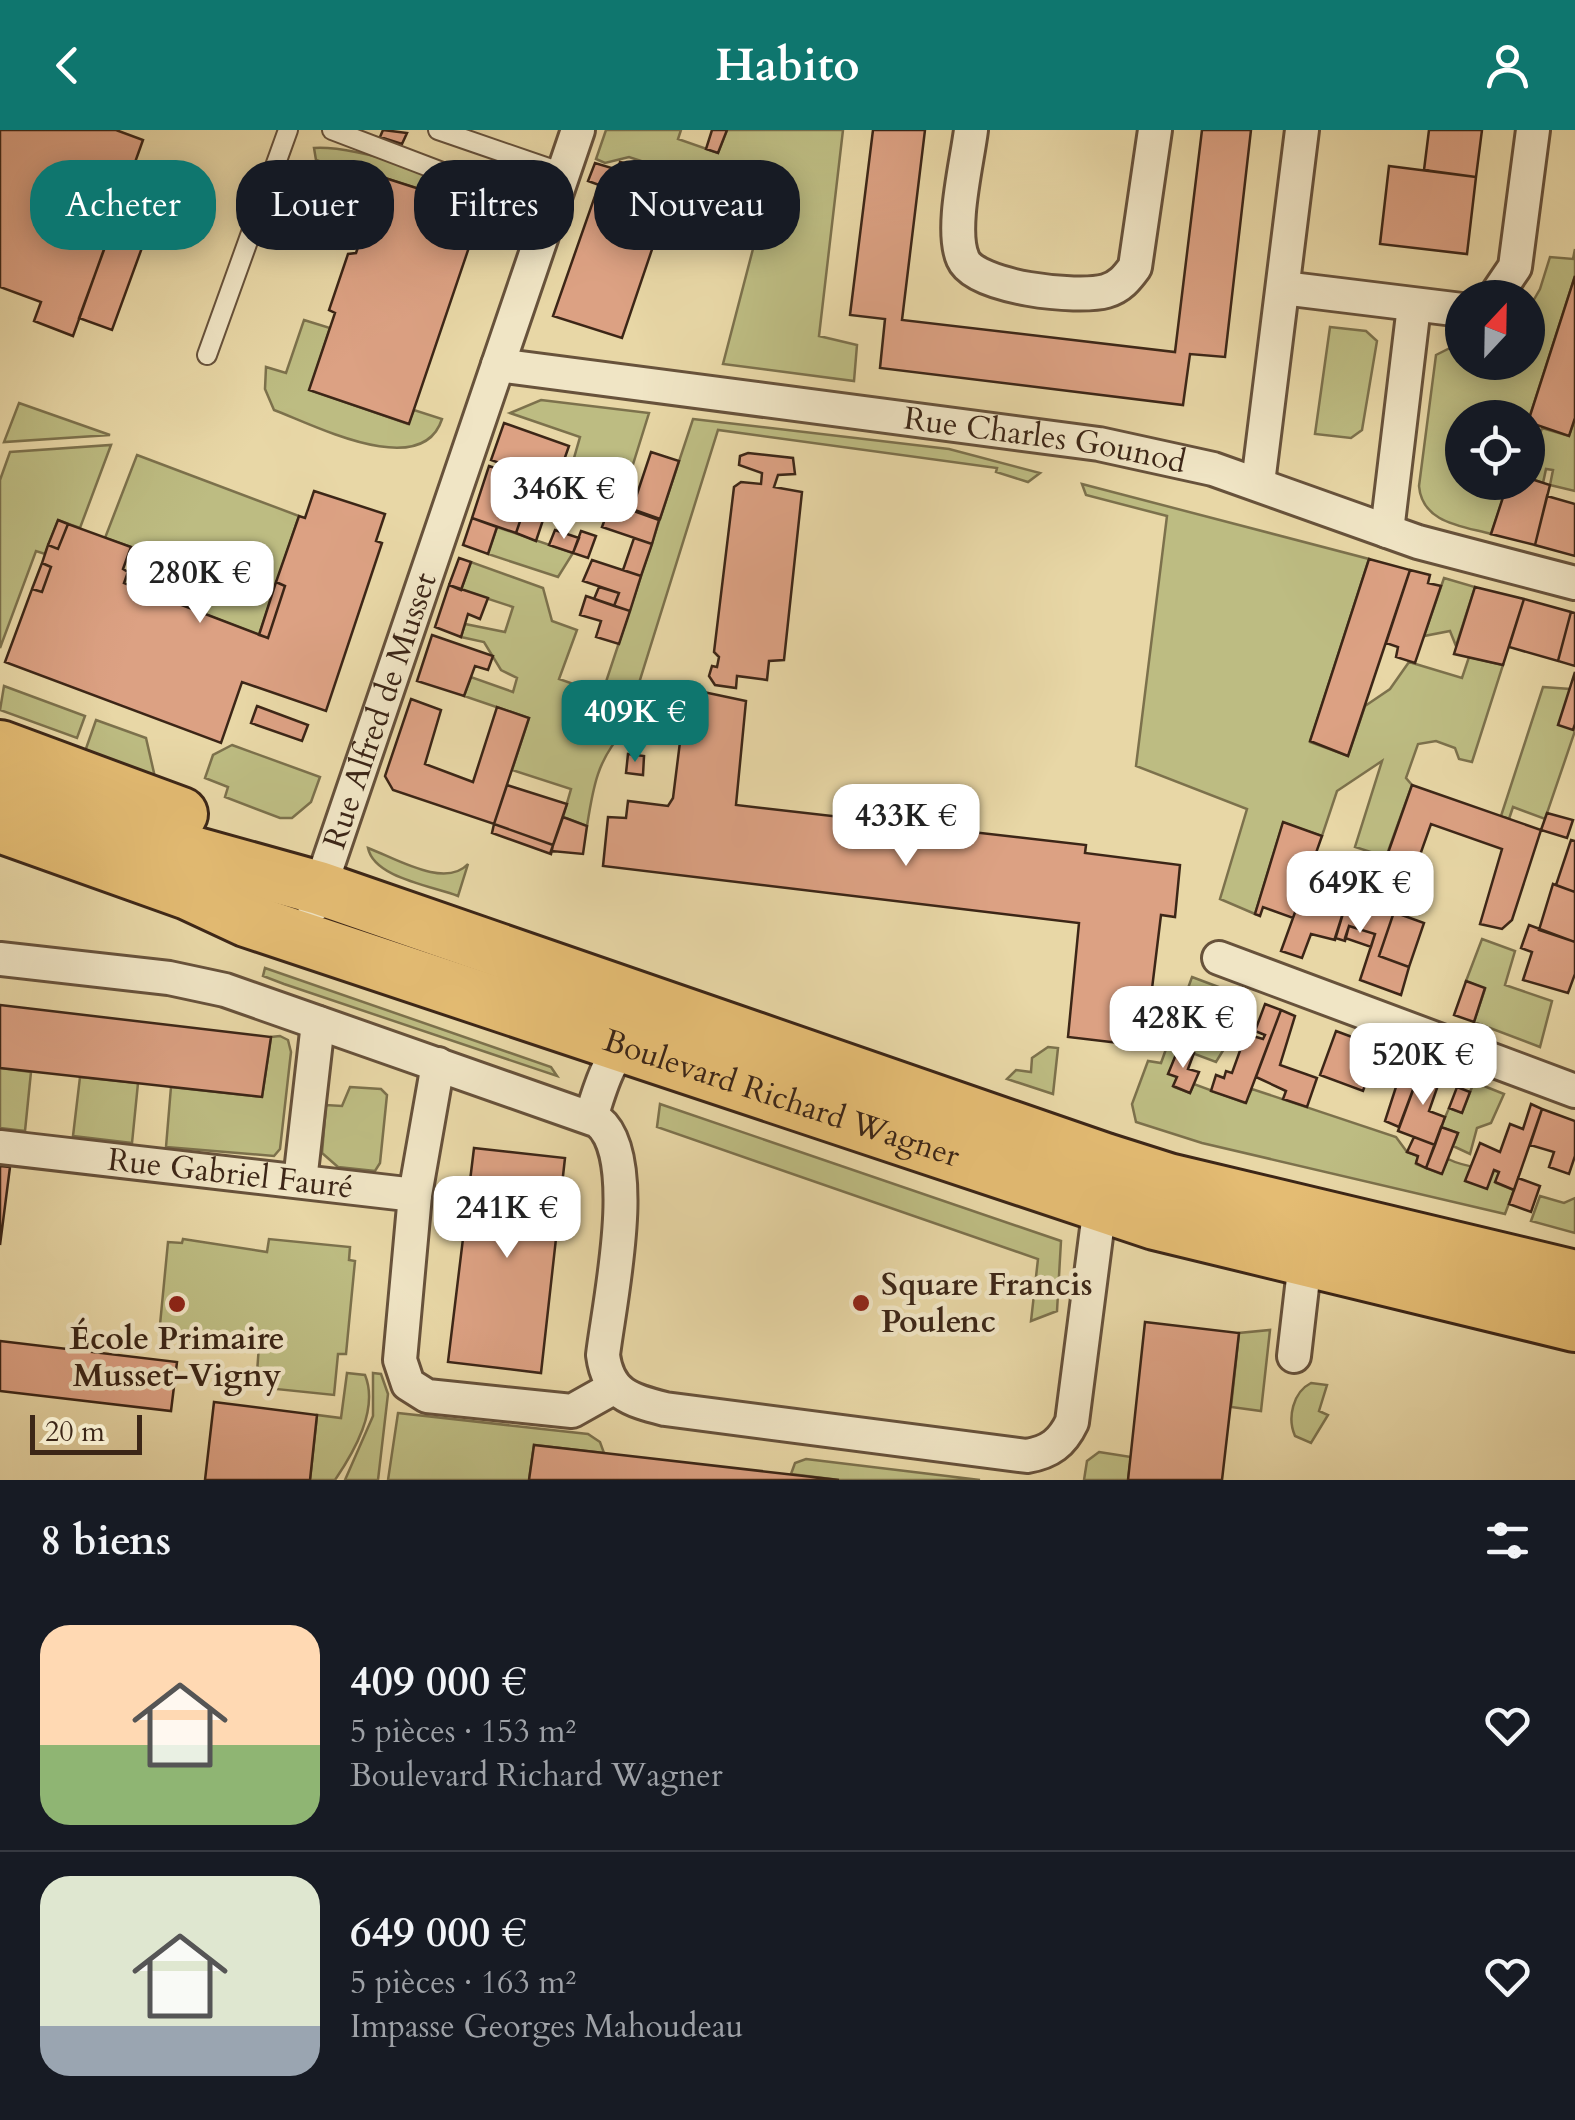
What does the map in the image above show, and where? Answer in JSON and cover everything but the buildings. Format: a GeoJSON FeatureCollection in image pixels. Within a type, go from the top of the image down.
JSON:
{"type":"FeatureCollection","features":[{"type":"Feature","properties":{"kind":"main road"},"geometry":{"type":"LineString","coordinates":[[0,747],[221,829],[318,888]]}},
{"type":"Feature","properties":{"kind":"main road","name":"Boulevard Richard Wagner"},"geometry":{"type":"LineString","coordinates":[[0,788],[176,847],[318,888],[762,1044],[1103,1183]]}},
{"type":"Feature","properties":{"kind":"main road","name":"Boulevard Richard Wagner"},"geometry":{"type":"LineString","coordinates":[[0,826],[188,893],[246,920],[621,1047],[1308,1237],[1575,1325]]}},
{"type":"Feature","properties":{"kind":"main road"},"geometry":{"type":"LineString","coordinates":[[0,860],[112,893],[246,920]]}},
{"type":"Feature","properties":{"kind":"main road","name":"Boulevard Richard Wagner"},"geometry":{"type":"LineString","coordinates":[[1308,1237],[1575,1277]]}},
{"type":"Feature","properties":{"kind":"street","name":"Rue Alfred de Musset"},"geometry":{"type":"LineString","coordinates":[[568,160],[578,130]]}},
{"type":"Feature","properties":{"kind":"street"},"geometry":{"type":"LineString","coordinates":[[971,130],[959,231],[962,257],[971,273],[997,283],[1090,294],[1124,282],[1135,267],[1155,130]]}},
{"type":"Feature","properties":{"kind":"street"},"geometry":{"type":"LineString","coordinates":[[1258,483],[1302,130]]}},
{"type":"Feature","properties":{"kind":"street"},"geometry":{"type":"LineString","coordinates":[[1507,280],[1515,268],[1532,130]]}},
{"type":"Feature","properties":{"kind":"street","name":"Rue Alfred de Musset"},"geometry":{"type":"LineString","coordinates":[[334,950],[315,914],[318,888],[537,250]]}},
{"type":"Feature","properties":{"kind":"street"},"geometry":{"type":"LineString","coordinates":[[1283,288],[1445,309]]}},
{"type":"Feature","properties":{"kind":"street"},"geometry":{"type":"LineString","coordinates":[[1387,531],[1414,306]]}},
{"type":"Feature","properties":{"kind":"street","name":"Rue Charles Gounod"},"geometry":{"type":"LineString","coordinates":[[498,365],[1099,444],[1258,483],[1387,531],[1575,583]]}},
{"type":"Feature","properties":{"kind":"street"},"geometry":{"type":"LineString","coordinates":[[0,958],[196,982],[591,1117],[612,1137],[620,1171],[603,1355],[613,1388],[624,1396],[665,1409],[828,1432],[1040,1454],[1060,1442],[1072,1422],[1103,1183]]}},
{"type":"Feature","properties":{"kind":"street"},"geometry":{"type":"LineString","coordinates":[[1218,958],[1573,1083]]}},
{"type":"Feature","properties":{"kind":"street"},"geometry":{"type":"LineString","coordinates":[[300,1181],[318,1023]]}},
{"type":"Feature","properties":{"kind":"street"},"geometry":{"type":"LineString","coordinates":[[591,1117],[607,1068],[621,1047],[652,1029],[686,1028],[762,1044]]}},
{"type":"Feature","properties":{"kind":"street"},"geometry":{"type":"LineString","coordinates":[[438,1064],[415,1195],[400,1360],[408,1384],[426,1396],[572,1411],[613,1388]]}},
{"type":"Feature","properties":{"kind":"street","name":"Rue Gabriel Fauré"},"geometry":{"type":"LineString","coordinates":[[0,1147],[415,1195]]}},
{"type":"Feature","properties":{"kind":"street"},"geometry":{"type":"LineString","coordinates":[[1294,1356],[1308,1237]]}},
{"type":"Feature","properties":{"kind":"lane"},"geometry":{"type":"LineString","coordinates":[[207,355],[288,130]]}},
{"type":"Feature","properties":{"kind":"lane"},"geometry":{"type":"LineString","coordinates":[[332,130],[414,161]]}},
{"type":"Feature","properties":{"kind":"lane"},"geometry":{"type":"LineString","coordinates":[[438,130],[524,160]]}},
{"type":"Feature","properties":{"kind":"shaded area"},"geometry":{"type":"Polygon","coordinates":[[[606,130],[681,130],[678,139],[718,153],[727,130],[843,130],[819,336],[857,345],[854,381],[723,364],[753,250],[800,250],[800,160],[596,159],[606,130]]]}},
{"type":"Feature","properties":{"kind":"shaded area"},"geometry":{"type":"Polygon","coordinates":[[[314,148],[389,160],[316,160],[314,148]]]}},
{"type":"Feature","properties":{"kind":"shaded area"},"geometry":{"type":"Polygon","coordinates":[[[394,162],[414,168],[414,187],[394,181],[394,162]]]}},
{"type":"Feature","properties":{"kind":"shaded area"},"geometry":{"type":"Polygon","coordinates":[[[1575,249],[1575,276],[1545,369],[1543,280],[1550,257],[1573,259],[1575,249]]]}},
{"type":"Feature","properties":{"kind":"shaded area"},"geometry":{"type":"Polygon","coordinates":[[[304,320],[330,328],[310,390],[408,424],[414,410],[442,419],[431,437],[413,446],[390,448],[339,436],[274,410],[265,389],[266,367],[286,373],[304,320]]]}},
{"type":"Feature","properties":{"kind":"shaded area"},"geometry":{"type":"Polygon","coordinates":[[[1330,327],[1366,331],[1377,341],[1362,430],[1351,438],[1315,434],[1330,327]]]}},
{"type":"Feature","properties":{"kind":"shaded area"},"geometry":{"type":"Polygon","coordinates":[[[1445,350],[1445,380],[1542,380],[1535,400],[1445,400],[1445,500],[1502,500],[1491,534],[1445,521],[1427,508],[1422,498],[1419,486],[1436,355],[1445,350]]]}},
{"type":"Feature","properties":{"kind":"shaded area"},"geometry":{"type":"Polygon","coordinates":[[[541,400],[649,413],[625,490],[570,472],[580,437],[510,413],[541,400]]]}},
{"type":"Feature","properties":{"kind":"shaded area"},"geometry":{"type":"Polygon","coordinates":[[[19,403],[110,435],[4,442],[19,403]]]}},
{"type":"Feature","properties":{"kind":"shaded area"},"geometry":{"type":"Polygon","coordinates":[[[1575,418],[1575,491],[1550,485],[1553,470],[1546,469],[1545,474],[1545,429],[1569,436],[1575,418]]]}},
{"type":"Feature","properties":{"kind":"shaded area"},"geometry":{"type":"Polygon","coordinates":[[[693,419],[949,449],[1040,473],[1028,482],[996,472],[997,468],[718,430],[624,731],[598,775],[587,826],[563,817],[571,789],[512,770],[529,718],[464,696],[471,677],[513,692],[517,678],[501,670],[484,642],[461,637],[465,624],[505,632],[513,607],[461,590],[471,562],[543,588],[552,621],[577,630],[559,679],[602,694],[693,419]]]}},
{"type":"Feature","properties":{"kind":"shaded area"},"geometry":{"type":"Polygon","coordinates":[[[111,445],[80,528],[58,520],[45,554],[36,551],[0,648],[0,480],[10,452],[111,445]]]}},
{"type":"Feature","properties":{"kind":"shaded area"},"geometry":{"type":"Polygon","coordinates":[[[137,455],[299,516],[259,635],[124,583],[137,549],[105,538],[137,455]]]}},
{"type":"Feature","properties":{"kind":"shaded area"},"geometry":{"type":"Polygon","coordinates":[[[1082,484],[1369,559],[1310,742],[1348,756],[1365,706],[1390,689],[1409,662],[1462,678],[1469,657],[1503,665],[1472,762],[1459,759],[1455,748],[1436,741],[1418,744],[1406,778],[1412,785],[1386,857],[1355,847],[1382,761],[1337,791],[1322,836],[1283,823],[1255,914],[1220,899],[1247,809],[1136,766],[1167,516],[1086,495],[1082,484]]]}},
{"type":"Feature","properties":{"kind":"shaded area"},"geometry":{"type":"Polygon","coordinates":[[[497,527],[573,553],[558,577],[488,554],[497,527]]]}},
{"type":"Feature","properties":{"kind":"shaded area"},"geometry":{"type":"Polygon","coordinates":[[[1444,578],[1475,587],[1456,646],[1450,631],[1424,636],[1444,578]]]}},
{"type":"Feature","properties":{"kind":"shaded area"},"geometry":{"type":"Polygon","coordinates":[[[4,686],[85,716],[77,738],[0,710],[4,686]]]}},
{"type":"Feature","properties":{"kind":"shaded area"},"geometry":{"type":"Polygon","coordinates":[[[1543,687],[1570,689],[1575,731],[1545,819],[1513,807],[1509,819],[1501,816],[1543,687]]]}},
{"type":"Feature","properties":{"kind":"shaded area"},"geometry":{"type":"Polygon","coordinates":[[[96,720],[146,738],[157,786],[82,760],[96,720]]]}},
{"type":"Feature","properties":{"kind":"shaded area"},"geometry":{"type":"Polygon","coordinates":[[[232,745],[320,777],[311,802],[292,818],[280,818],[225,797],[228,787],[205,778],[213,755],[232,745]]]}},
{"type":"Feature","properties":{"kind":"shaded area"},"geometry":{"type":"Polygon","coordinates":[[[368,848],[433,873],[458,871],[468,864],[458,896],[392,874],[381,867],[368,848]]]}},
{"type":"Feature","properties":{"kind":"shaded area"},"geometry":{"type":"Polygon","coordinates":[[[1482,939],[1515,951],[1505,985],[1552,1001],[1540,1047],[1474,1022],[1485,989],[1466,981],[1482,939]]]}},
{"type":"Feature","properties":{"kind":"shaded area"},"geometry":{"type":"Polygon","coordinates":[[[265,968],[551,1067],[557,1076],[284,984],[263,976],[265,968]]]}},
{"type":"Feature","properties":{"kind":"shaded area"},"geometry":{"type":"Polygon","coordinates":[[[1192,977],[1248,998],[1240,1023],[1216,1062],[1179,1048],[1169,1073],[1177,1077],[1174,1087],[1190,1093],[1194,1084],[1245,1103],[1252,1089],[1396,1137],[1407,1152],[1418,1156],[1416,1164],[1441,1174],[1448,1159],[1499,1172],[1496,1183],[1514,1190],[1505,1214],[1202,1143],[1136,1122],[1132,1104],[1148,1061],[1161,1063],[1192,977]]]}},
{"type":"Feature","properties":{"kind":"shaded area"},"geometry":{"type":"Polygon","coordinates":[[[271,1037],[288,1040],[291,1052],[280,1149],[274,1156],[166,1147],[171,1087],[262,1097],[271,1037]]]}},
{"type":"Feature","properties":{"kind":"shaded area"},"geometry":{"type":"Polygon","coordinates":[[[1048,1047],[1058,1048],[1053,1094],[1007,1079],[1016,1070],[1031,1072],[1032,1058],[1048,1047]]]}},
{"type":"Feature","properties":{"kind":"shaded area"},"geometry":{"type":"Polygon","coordinates":[[[0,1068],[31,1072],[25,1131],[0,1128],[0,1068]]]}},
{"type":"Feature","properties":{"kind":"shaded area"},"geometry":{"type":"Polygon","coordinates":[[[80,1077],[138,1083],[132,1143],[73,1136],[80,1077]]]}},
{"type":"Feature","properties":{"kind":"shaded area"},"geometry":{"type":"Polygon","coordinates":[[[1474,1082],[1504,1094],[1491,1123],[1477,1128],[1470,1154],[1453,1146],[1458,1133],[1441,1127],[1449,1108],[1462,1113],[1474,1082]]]}},
{"type":"Feature","properties":{"kind":"shaded area"},"geometry":{"type":"Polygon","coordinates":[[[350,1087],[381,1089],[387,1095],[380,1163],[375,1171],[338,1167],[322,1153],[326,1105],[342,1106],[350,1087]]]}},
{"type":"Feature","properties":{"kind":"shaded area"},"geometry":{"type":"Polygon","coordinates":[[[660,1104],[1061,1241],[1057,1311],[1031,1321],[1038,1259],[657,1127],[660,1104]]]}},
{"type":"Feature","properties":{"kind":"shaded area"},"geometry":{"type":"Polygon","coordinates":[[[1540,1196],[1564,1203],[1575,1198],[1575,1233],[1531,1221],[1540,1196]]]}},
{"type":"Feature","properties":{"kind":"shaded area"},"geometry":{"type":"Polygon","coordinates":[[[183,1239],[267,1252],[269,1239],[350,1247],[349,1260],[355,1261],[346,1354],[338,1354],[334,1395],[256,1387],[259,1345],[173,1341],[173,1337],[159,1335],[168,1242],[182,1243],[183,1239]]]}},
{"type":"Feature","properties":{"kind":"shaded area"},"geometry":{"type":"Polygon","coordinates":[[[1270,1330],[1261,1411],[1231,1407],[1239,1333],[1270,1330]]]}},
{"type":"Feature","properties":{"kind":"shaded area"},"geometry":{"type":"Polygon","coordinates":[[[347,1373],[365,1375],[369,1388],[367,1416],[350,1457],[335,1480],[310,1480],[317,1415],[341,1418],[347,1373]]]}},
{"type":"Feature","properties":{"kind":"shaded area"},"geometry":{"type":"Polygon","coordinates":[[[373,1373],[381,1374],[388,1394],[378,1480],[345,1480],[373,1416],[373,1373]]]}},
{"type":"Feature","properties":{"kind":"shaded area"},"geometry":{"type":"Polygon","coordinates":[[[1311,1383],[1327,1385],[1319,1411],[1328,1415],[1311,1443],[1295,1436],[1292,1421],[1296,1399],[1311,1383]]]}},
{"type":"Feature","properties":{"kind":"shaded area"},"geometry":{"type":"Polygon","coordinates":[[[398,1413],[588,1434],[600,1442],[604,1453],[534,1445],[529,1480],[388,1480],[398,1413]]]}},
{"type":"Feature","properties":{"kind":"shaded area"},"geometry":{"type":"Polygon","coordinates":[[[1099,1452],[1131,1457],[1128,1480],[1084,1480],[1087,1461],[1099,1452]]]}},
{"type":"Feature","properties":{"kind":"shaded area"},"geometry":{"type":"Polygon","coordinates":[[[806,1459],[980,1480],[839,1480],[791,1474],[795,1463],[806,1459]]]}},
{"type":"Feature","properties":{"kind":"place","name":"Square Francis Poulenc"},"geometry":{"type":"Point","coordinates":[861,1303]}},
{"type":"Feature","properties":{"kind":"place","name":"École Primaire Musset-Vigny"},"geometry":{"type":"Point","coordinates":[177,1304]}}]}
